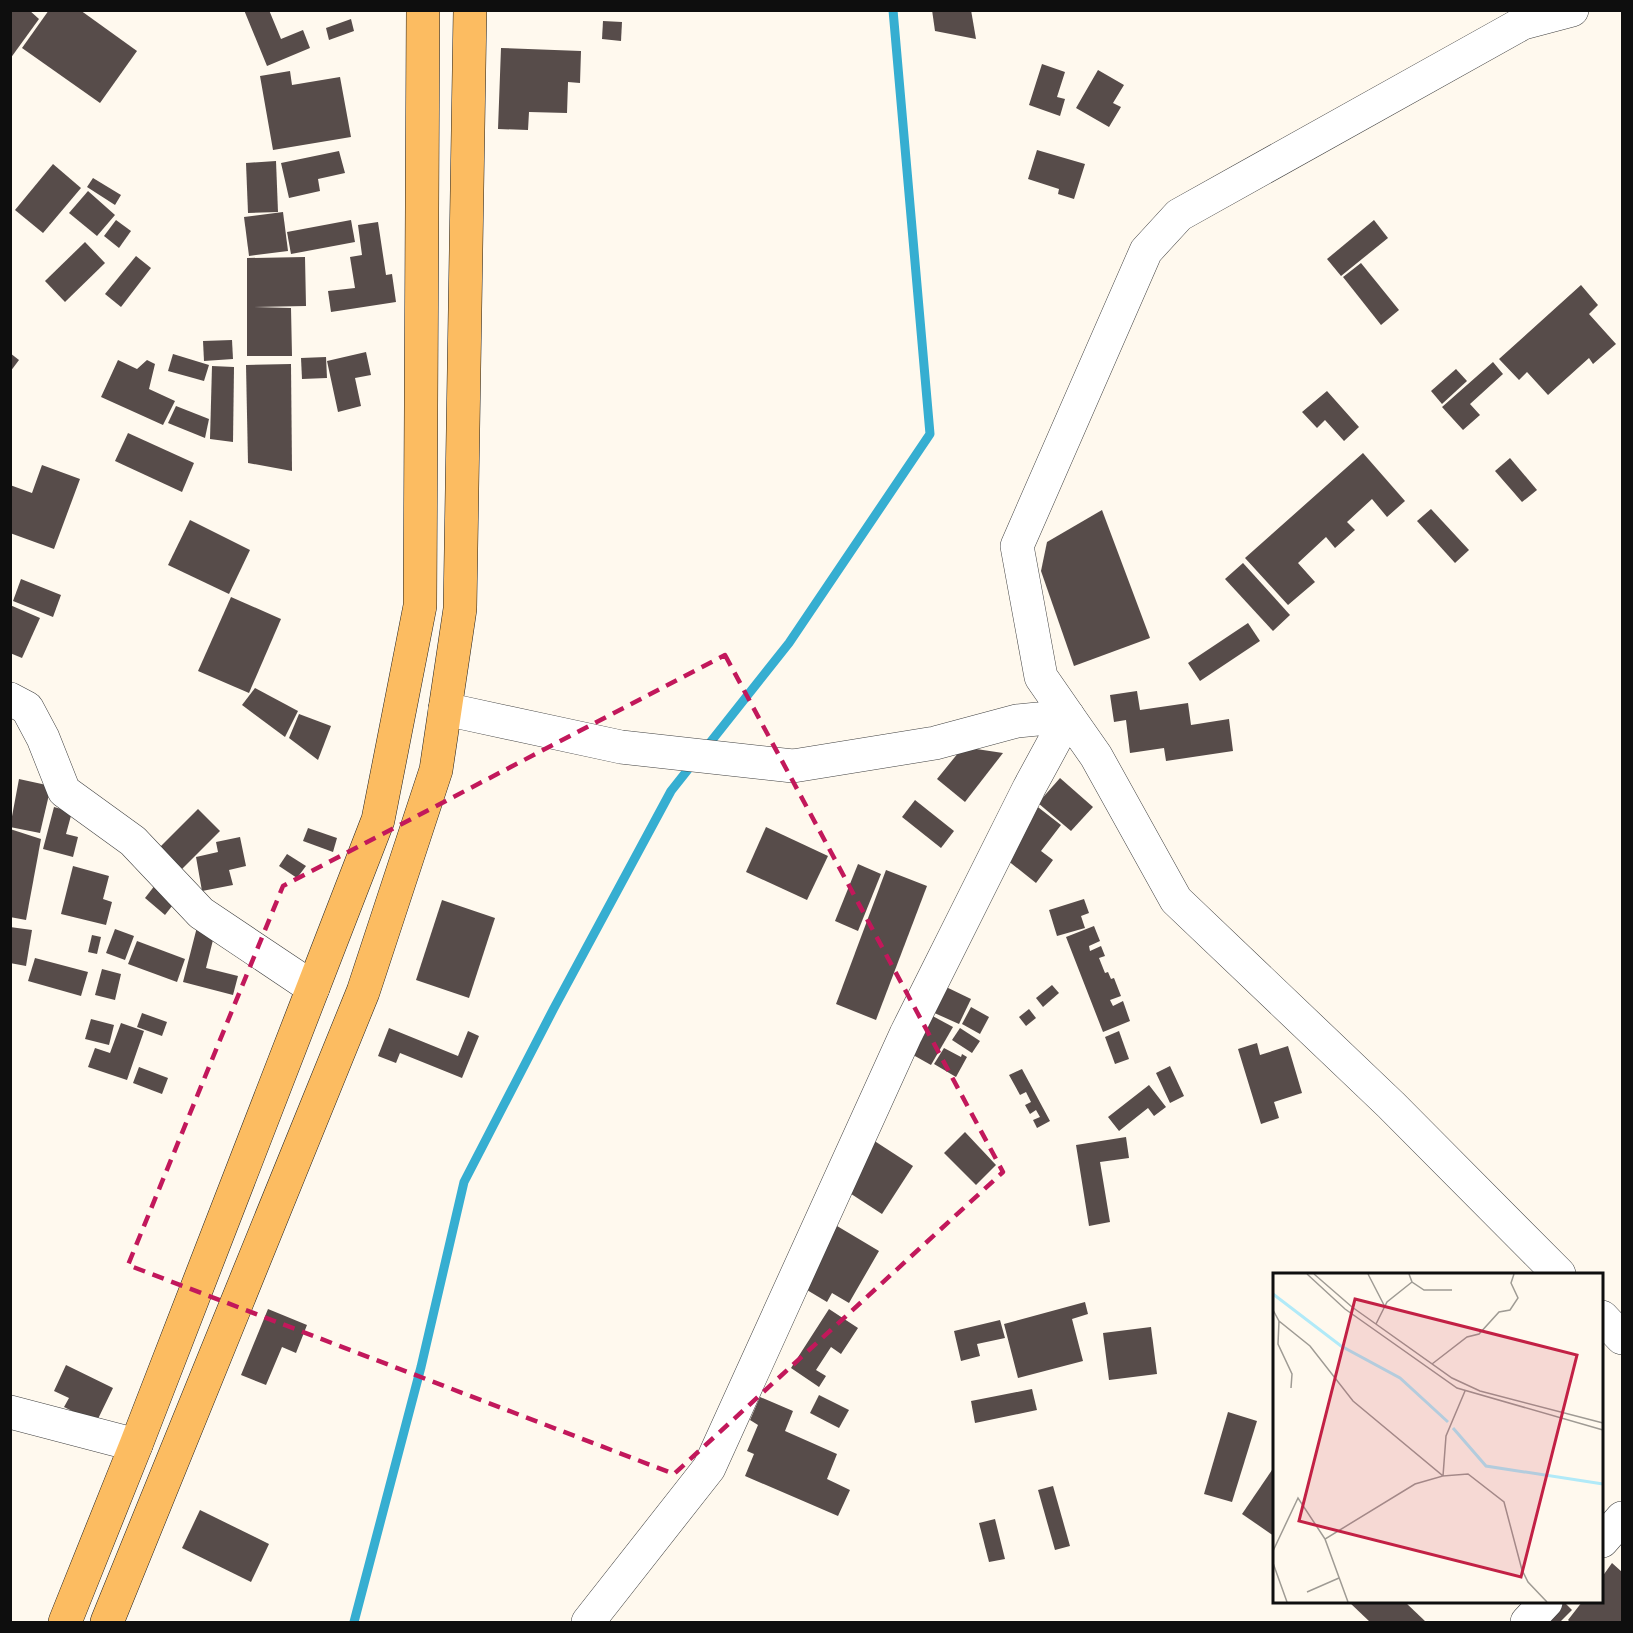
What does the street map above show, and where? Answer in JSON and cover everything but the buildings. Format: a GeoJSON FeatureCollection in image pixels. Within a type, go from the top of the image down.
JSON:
{"type":"FeatureCollection","features":[{"type":"Feature","properties":{"kind":"main road"},"geometry":{"type":"LineString","coordinates":[[65,1623],[378,820],[420,606],[423,10]]}},
{"type":"Feature","properties":{"kind":"main road"},"geometry":{"type":"LineString","coordinates":[[106,1623],[363,992],[436,770],[460,609],[470,10]]}},
{"type":"Feature","properties":{"kind":"street"},"geometry":{"type":"LineString","coordinates":[[1557,1273],[1390,1105],[1176,900],[1096,756],[1041,677],[1017,546],[1146,251],[1179,214],[1523,23],[1572,10]]}},
{"type":"Feature","properties":{"kind":"street"},"geometry":{"type":"LineString","coordinates":[[10,699],[27,708],[43,738],[64,791],[134,842],[201,913],[313,988]]}},
{"type":"Feature","properties":{"kind":"street"},"geometry":{"type":"LineString","coordinates":[[445,710],[621,747],[792,766],[935,743],[1017,721],[1068,716]]}},
{"type":"Feature","properties":{"kind":"street"},"geometry":{"type":"LineString","coordinates":[[588,1623],[710,1468],[906,1034],[1029,788],[1068,716]]}},
{"type":"Feature","properties":{"kind":"street"},"geometry":{"type":"LineString","coordinates":[[1603,1318],[1623,1338]]}},
{"type":"Feature","properties":{"kind":"street"},"geometry":{"type":"LineString","coordinates":[[10,1412],[136,1445]]}},
{"type":"Feature","properties":{"kind":"street"},"geometry":{"type":"LineString","coordinates":[[1603,1540],[1623,1518]]}},
{"type":"Feature","properties":{"kind":"street"},"geometry":{"type":"LineString","coordinates":[[1527,1623],[1545,1603]]}},
{"type":"Feature","properties":{"kind":"highlighted area"},"geometry":{"type":"Polygon","coordinates":[[[725,655],[1003,1172],[674,1474],[128,1265],[283,886],[725,655]]]}},
{"type":"Feature","properties":{"kind":"waterway"},"geometry":{"type":"LineString","coordinates":[[705,749],[789,643],[930,434],[893,10]]}},
{"type":"Feature","properties":{"kind":"waterway"},"geometry":{"type":"LineString","coordinates":[[354,1622],[421,1367],[464,1182],[554,1008],[671,791],[694,762]]}}]}
